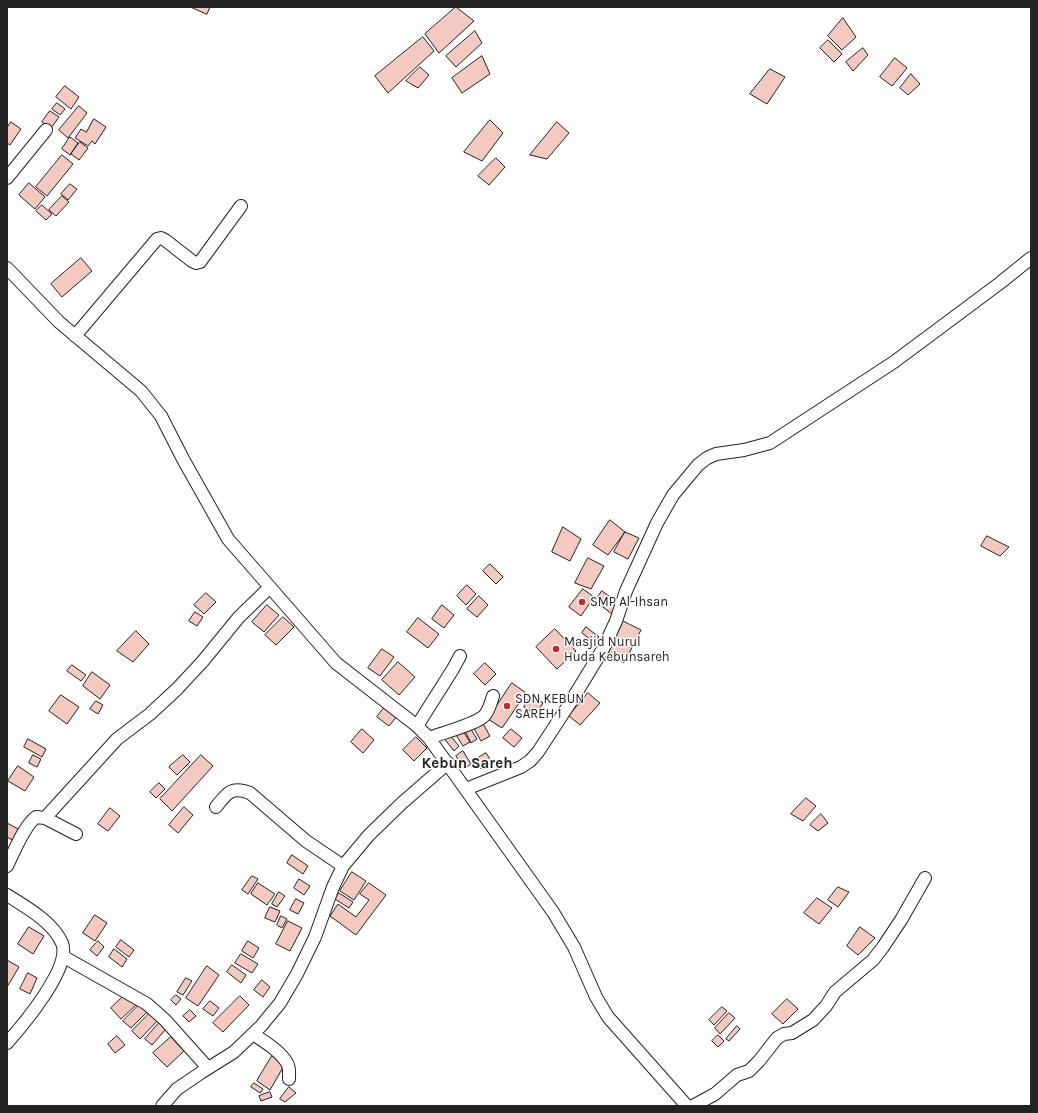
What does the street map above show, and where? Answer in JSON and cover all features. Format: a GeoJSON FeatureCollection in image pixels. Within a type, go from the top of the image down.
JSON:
{"type":"FeatureCollection","features":[{"type":"Feature","properties":{"kind":"street"},"geometry":{"type":"LineString","coordinates":[[7,176],[46,130]]}},
{"type":"Feature","properties":{"kind":"street"},"geometry":{"type":"LineString","coordinates":[[75,336],[157,239],[161,238],[165,240],[192,261],[196,263],[200,262],[241,206]]}},
{"type":"Feature","properties":{"kind":"street"},"geometry":{"type":"LineString","coordinates":[[466,789],[521,767],[530,761],[538,752],[604,649],[616,621],[626,591],[657,523],[673,495],[698,465],[707,458],[716,454],[744,450],[770,443],[894,362],[1000,284],[1031,258]]}},
{"type":"Feature","properties":{"kind":"street"},"geometry":{"type":"LineString","coordinates":[[7,268],[44,308],[141,391],[151,403],[161,416],[183,459],[228,539],[336,663],[417,726],[429,738],[553,912],[574,947],[596,997],[608,1017],[687,1106]]}},
{"type":"Feature","properties":{"kind":"street"},"geometry":{"type":"LineString","coordinates":[[45,818],[117,739],[150,714],[178,689],[239,618],[270,587]]}},
{"type":"Feature","properties":{"kind":"street"},"geometry":{"type":"LineString","coordinates":[[417,726],[453,670],[460,656]]}},
{"type":"Feature","properties":{"kind":"street"},"geometry":{"type":"LineString","coordinates":[[429,738],[484,716],[493,696]]}},
{"type":"Feature","properties":{"kind":"street"},"geometry":{"type":"LineString","coordinates":[[162,1106],[178,1089],[234,1052],[253,1034],[280,1003],[297,974],[315,937],[333,887],[343,866],[369,835],[396,808],[448,763]]}},
{"type":"Feature","properties":{"kind":"street"},"geometry":{"type":"LineString","coordinates":[[216,808],[225,795],[234,790],[242,790],[250,793],[306,842],[343,866]]}},
{"type":"Feature","properties":{"kind":"street"},"geometry":{"type":"LineString","coordinates":[[7,866],[10,851],[36,817],[45,818],[76,834]]}},
{"type":"Feature","properties":{"kind":"street"},"geometry":{"type":"LineString","coordinates":[[693,1106],[715,1094],[737,1075],[749,1071],[777,1038],[784,1034],[792,1033],[813,1020],[826,1006],[835,992],[876,956],[901,920],[925,878]]}},
{"type":"Feature","properties":{"kind":"street"},"geometry":{"type":"LineString","coordinates":[[7,895],[38,915],[54,931],[64,949],[64,957],[45,994],[26,1021],[7,1043]]}},
{"type":"Feature","properties":{"kind":"street"},"geometry":{"type":"LineString","coordinates":[[64,957],[147,1004],[165,1020],[208,1068]]}},
{"type":"Feature","properties":{"kind":"street"},"geometry":{"type":"LineString","coordinates":[[253,1034],[274,1049],[287,1063],[290,1070],[289,1079]]}},
{"type":"Feature","properties":{"kind":"building"},"geometry":{"type":"Polygon","coordinates":[[[191,7],[210,7],[207,14],[191,7]]]}},
{"type":"Feature","properties":{"kind":"building"},"geometry":{"type":"Polygon","coordinates":[[[456,7],[474,21],[439,53],[425,34],[456,7]]]}},
{"type":"Feature","properties":{"kind":"building"},"geometry":{"type":"Polygon","coordinates":[[[843,18],[856,37],[842,50],[828,36],[843,18]]]}},
{"type":"Feature","properties":{"kind":"building"},"geometry":{"type":"Polygon","coordinates":[[[475,31],[482,43],[456,67],[446,56],[475,31]]]}},
{"type":"Feature","properties":{"kind":"building"},"geometry":{"type":"Polygon","coordinates":[[[423,37],[434,51],[388,93],[375,76],[423,37]]]}},
{"type":"Feature","properties":{"kind":"building"},"geometry":{"type":"Polygon","coordinates":[[[828,40],[842,54],[834,62],[820,48],[828,40]]]}},
{"type":"Feature","properties":{"kind":"building"},"geometry":{"type":"Polygon","coordinates":[[[863,48],[868,55],[853,71],[846,62],[863,48]]]}},
{"type":"Feature","properties":{"kind":"building"},"geometry":{"type":"Polygon","coordinates":[[[482,56],[490,74],[462,93],[452,78],[482,56]]]}},
{"type":"Feature","properties":{"kind":"building"},"geometry":{"type":"Polygon","coordinates":[[[895,58],[907,68],[892,86],[880,77],[895,58]]]}},
{"type":"Feature","properties":{"kind":"building"},"geometry":{"type":"Polygon","coordinates":[[[420,67],[429,75],[418,88],[406,81],[420,67]]]}},
{"type":"Feature","properties":{"kind":"building"},"geometry":{"type":"Polygon","coordinates":[[[770,69],[785,77],[767,104],[750,94],[770,69]]]}},
{"type":"Feature","properties":{"kind":"building"},"geometry":{"type":"Polygon","coordinates":[[[911,74],[920,84],[908,95],[900,88],[911,74]]]}},
{"type":"Feature","properties":{"kind":"building"},"geometry":{"type":"Polygon","coordinates":[[[65,86],[79,97],[71,109],[56,97],[65,86]]]}},
{"type":"Feature","properties":{"kind":"building"},"geometry":{"type":"Polygon","coordinates":[[[57,103],[65,109],[60,115],[52,109],[57,103]]]}},
{"type":"Feature","properties":{"kind":"building"},"geometry":{"type":"Polygon","coordinates":[[[79,106],[87,113],[68,138],[59,130],[79,106]]]}},
{"type":"Feature","properties":{"kind":"building"},"geometry":{"type":"Polygon","coordinates":[[[50,111],[59,117],[51,128],[42,122],[50,111]]]}},
{"type":"Feature","properties":{"kind":"building"},"geometry":{"type":"Polygon","coordinates":[[[94,119],[106,127],[95,144],[92,141],[88,146],[75,138],[81,129],[86,132],[94,119]]]}},
{"type":"Feature","properties":{"kind":"building"},"geometry":{"type":"Polygon","coordinates":[[[490,120],[503,133],[482,161],[464,152],[490,120]]]}},
{"type":"Feature","properties":{"kind":"building"},"geometry":{"type":"Polygon","coordinates":[[[11,122],[21,129],[10,145],[7,143],[7,128],[11,122]]]}},
{"type":"Feature","properties":{"kind":"building"},"geometry":{"type":"Polygon","coordinates":[[[557,122],[569,133],[547,159],[530,155],[557,122]]]}},
{"type":"Feature","properties":{"kind":"building"},"geometry":{"type":"Polygon","coordinates":[[[70,137],[78,143],[70,155],[62,149],[70,137]]]}},
{"type":"Feature","properties":{"kind":"building"},"geometry":{"type":"Polygon","coordinates":[[[80,142],[88,148],[79,160],[71,154],[80,142]]]}},
{"type":"Feature","properties":{"kind":"building"},"geometry":{"type":"Polygon","coordinates":[[[62,155],[73,164],[47,196],[36,187],[62,155]]]}},
{"type":"Feature","properties":{"kind":"building"},"geometry":{"type":"Polygon","coordinates":[[[496,158],[505,167],[489,185],[478,176],[496,158]]]}},
{"type":"Feature","properties":{"kind":"building"},"geometry":{"type":"Polygon","coordinates":[[[29,183],[45,197],[35,209],[19,195],[29,183]]]}},
{"type":"Feature","properties":{"kind":"building"},"geometry":{"type":"Polygon","coordinates":[[[70,184],[77,189],[68,200],[61,194],[70,184]]]}},
{"type":"Feature","properties":{"kind":"building"},"geometry":{"type":"Polygon","coordinates":[[[62,196],[69,202],[56,216],[49,210],[62,196]]]}},
{"type":"Feature","properties":{"kind":"building"},"geometry":{"type":"Polygon","coordinates":[[[42,205],[52,214],[46,220],[36,211],[42,205]]]}},
{"type":"Feature","properties":{"kind":"building"},"geometry":{"type":"Polygon","coordinates":[[[81,258],[92,271],[62,297],[51,284],[81,258]]]}},
{"type":"Feature","properties":{"kind":"building"},"geometry":{"type":"Polygon","coordinates":[[[610,520],[625,532],[608,555],[593,545],[610,520]]]}},
{"type":"Feature","properties":{"kind":"building"},"geometry":{"type":"Polygon","coordinates":[[[563,527],[581,539],[570,561],[552,552],[563,527]]]}},
{"type":"Feature","properties":{"kind":"building"},"geometry":{"type":"Polygon","coordinates":[[[625,532],[639,538],[628,559],[614,552],[625,532]]]}},
{"type":"Feature","properties":{"kind":"building"},"geometry":{"type":"Polygon","coordinates":[[[987,536],[1009,547],[1000,556],[981,546],[987,536]]]}},
{"type":"Feature","properties":{"kind":"building"},"geometry":{"type":"Polygon","coordinates":[[[588,558],[604,566],[591,589],[575,583],[588,558]]]}},
{"type":"Feature","properties":{"kind":"building"},"geometry":{"type":"Polygon","coordinates":[[[490,564],[503,577],[496,584],[483,571],[490,564]]]}},
{"type":"Feature","properties":{"kind":"building"},"geometry":{"type":"Polygon","coordinates":[[[467,585],[476,594],[466,605],[457,596],[467,585]]]}},
{"type":"Feature","properties":{"kind":"building","name":"SMP Al-Ihsan"},"geometry":{"type":"Polygon","coordinates":[[[583,589],[594,597],[581,616],[569,607],[583,589]]]}},
{"type":"Feature","properties":{"kind":"building"},"geometry":{"type":"Polygon","coordinates":[[[602,591],[620,604],[612,614],[595,601],[602,591]]]}},
{"type":"Feature","properties":{"kind":"building"},"geometry":{"type":"Polygon","coordinates":[[[206,593],[216,602],[204,614],[194,605],[206,593]]]}},
{"type":"Feature","properties":{"kind":"building"},"geometry":{"type":"Polygon","coordinates":[[[479,596],[488,605],[477,617],[467,609],[479,596]]]}},
{"type":"Feature","properties":{"kind":"building"},"geometry":{"type":"Polygon","coordinates":[[[267,605],[279,615],[264,632],[252,622],[267,605]]]}},
{"type":"Feature","properties":{"kind":"building"},"geometry":{"type":"Polygon","coordinates":[[[442,605],[454,615],[444,628],[432,619],[442,605]]]}},
{"type":"Feature","properties":{"kind":"building"},"geometry":{"type":"Polygon","coordinates":[[[195,612],[203,617],[197,626],[189,621],[195,612]]]}},
{"type":"Feature","properties":{"kind":"building"},"geometry":{"type":"Polygon","coordinates":[[[283,617],[294,627],[276,645],[265,635],[283,617]]]}},
{"type":"Feature","properties":{"kind":"building"},"geometry":{"type":"Polygon","coordinates":[[[418,618],[439,634],[428,648],[407,632],[418,618]]]}},
{"type":"Feature","properties":{"kind":"building"},"geometry":{"type":"Polygon","coordinates":[[[623,621],[641,630],[624,663],[609,652],[623,621]]]}},
{"type":"Feature","properties":{"kind":"building"},"geometry":{"type":"Polygon","coordinates":[[[586,627],[599,637],[595,643],[582,633],[586,627]]]}},
{"type":"Feature","properties":{"kind":"building","name":"Masjid Nurul Huda Kebunsareh"},"geometry":{"type":"Polygon","coordinates":[[[555,629],[576,651],[557,669],[536,647],[555,629]]]}},
{"type":"Feature","properties":{"kind":"building"},"geometry":{"type":"Polygon","coordinates":[[[136,631],[149,644],[133,662],[117,651],[136,631]]]}},
{"type":"Feature","properties":{"kind":"building"},"geometry":{"type":"Polygon","coordinates":[[[382,649],[394,657],[380,676],[368,668],[382,649]]]}},
{"type":"Feature","properties":{"kind":"building"},"geometry":{"type":"Polygon","coordinates":[[[398,662],[415,677],[399,695],[382,680],[398,662]]]}},
{"type":"Feature","properties":{"kind":"building"},"geometry":{"type":"Polygon","coordinates":[[[485,663],[496,674],[485,685],[474,674],[485,663]]]}},
{"type":"Feature","properties":{"kind":"building"},"geometry":{"type":"Polygon","coordinates":[[[72,665],[86,675],[81,681],[67,671],[72,665]]]}},
{"type":"Feature","properties":{"kind":"building"},"geometry":{"type":"Polygon","coordinates":[[[92,672],[110,685],[100,699],[83,686],[92,672]]]}},
{"type":"Feature","properties":{"kind":"building","name":"SDN KEBUN SAREH 1"},"geometry":{"type":"Polygon","coordinates":[[[512,683],[526,693],[502,728],[488,719],[512,683]]]}},
{"type":"Feature","properties":{"kind":"building"},"geometry":{"type":"Polygon","coordinates":[[[588,693],[600,703],[580,725],[569,716],[588,693]]]}},
{"type":"Feature","properties":{"kind":"building"},"geometry":{"type":"Polygon","coordinates":[[[61,695],[79,707],[67,724],[49,711],[61,695]]]}},
{"type":"Feature","properties":{"kind":"building"},"geometry":{"type":"Polygon","coordinates":[[[531,695],[543,703],[536,714],[524,707],[531,695]]]}},
{"type":"Feature","properties":{"kind":"building"},"geometry":{"type":"Polygon","coordinates":[[[96,701],[103,705],[98,714],[90,709],[96,701]]]}},
{"type":"Feature","properties":{"kind":"building"},"geometry":{"type":"Polygon","coordinates":[[[387,704],[399,714],[389,726],[377,717],[387,704]]]}},
{"type":"Feature","properties":{"kind":"building"},"geometry":{"type":"Polygon","coordinates":[[[481,720],[490,736],[481,741],[472,725],[481,720]]]}},
{"type":"Feature","properties":{"kind":"building"},"geometry":{"type":"Polygon","coordinates":[[[469,726],[477,739],[471,743],[464,729],[469,726]]]}},
{"type":"Feature","properties":{"kind":"building"},"geometry":{"type":"Polygon","coordinates":[[[461,728],[470,742],[463,746],[454,732],[461,728]]]}},
{"type":"Feature","properties":{"kind":"building"},"geometry":{"type":"Polygon","coordinates":[[[362,729],[374,740],[363,753],[351,742],[362,729]]]}},
{"type":"Feature","properties":{"kind":"building"},"geometry":{"type":"Polygon","coordinates":[[[511,729],[522,738],[514,747],[503,738],[511,729]]]}},
{"type":"Feature","properties":{"kind":"building"},"geometry":{"type":"Polygon","coordinates":[[[448,733],[459,746],[454,751],[443,737],[448,733]]]}},
{"type":"Feature","properties":{"kind":"building"},"geometry":{"type":"Polygon","coordinates":[[[416,737],[427,748],[414,761],[403,750],[416,737]]]}},
{"type":"Feature","properties":{"kind":"building"},"geometry":{"type":"Polygon","coordinates":[[[28,739],[46,749],[42,757],[24,747],[28,739]]]}},
{"type":"Feature","properties":{"kind":"building"},"geometry":{"type":"Polygon","coordinates":[[[463,751],[471,764],[464,769],[456,756],[463,751]]]}},
{"type":"Feature","properties":{"kind":"building"},"geometry":{"type":"Polygon","coordinates":[[[486,753],[492,762],[481,769],[475,760],[486,753]]]}},
{"type":"Feature","properties":{"kind":"building"},"geometry":{"type":"Polygon","coordinates":[[[33,755],[41,759],[37,767],[29,763],[33,755]]]}},
{"type":"Feature","properties":{"kind":"building"},"geometry":{"type":"Polygon","coordinates":[[[183,755],[190,762],[177,775],[169,767],[183,755]]]}},
{"type":"Feature","properties":{"kind":"building"},"geometry":{"type":"Polygon","coordinates":[[[201,755],[213,766],[172,811],[160,799],[201,755]]]}},
{"type":"Feature","properties":{"kind":"building"},"geometry":{"type":"Polygon","coordinates":[[[18,766],[34,777],[25,791],[8,781],[18,766]]]}},
{"type":"Feature","properties":{"kind":"building"},"geometry":{"type":"Polygon","coordinates":[[[159,783],[165,789],[156,798],[150,792],[159,783]]]}},
{"type":"Feature","properties":{"kind":"building"},"geometry":{"type":"Polygon","coordinates":[[[806,798],[816,806],[803,821],[791,814],[806,798]]]}},
{"type":"Feature","properties":{"kind":"building"},"geometry":{"type":"Polygon","coordinates":[[[184,807],[193,815],[178,833],[169,825],[184,807]]]}},
{"type":"Feature","properties":{"kind":"building"},"geometry":{"type":"Polygon","coordinates":[[[110,808],[120,816],[108,831],[98,824],[110,808]]]}},
{"type":"Feature","properties":{"kind":"building"},"geometry":{"type":"Polygon","coordinates":[[[821,814],[828,823],[818,831],[810,825],[821,814]]]}},
{"type":"Feature","properties":{"kind":"building"},"geometry":{"type":"Polygon","coordinates":[[[7,823],[20,830],[14,841],[7,837],[7,823]]]}},
{"type":"Feature","properties":{"kind":"building"},"geometry":{"type":"Polygon","coordinates":[[[292,855],[308,866],[303,874],[287,863],[292,855]]]}},
{"type":"Feature","properties":{"kind":"building"},"geometry":{"type":"Polygon","coordinates":[[[352,872],[366,881],[354,900],[340,891],[352,872]]]}},
{"type":"Feature","properties":{"kind":"building"},"geometry":{"type":"Polygon","coordinates":[[[252,876],[258,879],[248,894],[242,890],[252,876]]]}},
{"type":"Feature","properties":{"kind":"building"},"geometry":{"type":"Polygon","coordinates":[[[299,879],[310,886],[304,895],[294,888],[299,879]]]}},
{"type":"Feature","properties":{"kind":"building"},"geometry":{"type":"Polygon","coordinates":[[[258,883],[275,894],[267,905],[251,894],[258,883]]]}},
{"type":"Feature","properties":{"kind":"building"},"geometry":{"type":"Polygon","coordinates":[[[369,883],[386,895],[356,935],[330,916],[338,904],[356,917],[369,900],[360,894],[369,883]]]}},
{"type":"Feature","properties":{"kind":"building"},"geometry":{"type":"Polygon","coordinates":[[[838,887],[849,892],[838,907],[828,900],[838,887]]]}},
{"type":"Feature","properties":{"kind":"building"},"geometry":{"type":"Polygon","coordinates":[[[279,892],[285,896],[277,907],[272,904],[279,892]]]}},
{"type":"Feature","properties":{"kind":"building"},"geometry":{"type":"Polygon","coordinates":[[[339,893],[353,902],[349,908],[335,899],[339,893]]]}},
{"type":"Feature","properties":{"kind":"building"},"geometry":{"type":"Polygon","coordinates":[[[817,898],[832,908],[819,924],[804,913],[817,898]]]}},
{"type":"Feature","properties":{"kind":"building"},"geometry":{"type":"Polygon","coordinates":[[[296,899],[304,903],[298,914],[290,910],[296,899]]]}},
{"type":"Feature","properties":{"kind":"building"},"geometry":{"type":"Polygon","coordinates":[[[270,907],[280,911],[275,922],[265,918],[270,907]]]}},
{"type":"Feature","properties":{"kind":"building"},"geometry":{"type":"Polygon","coordinates":[[[95,915],[107,923],[95,941],[83,933],[95,915]]]}},
{"type":"Feature","properties":{"kind":"building"},"geometry":{"type":"Polygon","coordinates":[[[281,916],[287,919],[282,928],[277,925],[281,916]]]}},
{"type":"Feature","properties":{"kind":"building"},"geometry":{"type":"Polygon","coordinates":[[[288,921],[302,928],[290,951],[276,944],[288,921]]]}},
{"type":"Feature","properties":{"kind":"building"},"geometry":{"type":"Polygon","coordinates":[[[29,927],[44,936],[33,954],[18,944],[29,927]]]}},
{"type":"Feature","properties":{"kind":"building"},"geometry":{"type":"Polygon","coordinates":[[[860,927],[875,938],[858,955],[847,946],[860,927]]]}},
{"type":"Feature","properties":{"kind":"building"},"geometry":{"type":"Polygon","coordinates":[[[121,940],[134,950],[129,957],[116,947],[121,940]]]}},
{"type":"Feature","properties":{"kind":"building"},"geometry":{"type":"Polygon","coordinates":[[[98,941],[104,947],[97,956],[90,950],[98,941]]]}},
{"type":"Feature","properties":{"kind":"building"},"geometry":{"type":"Polygon","coordinates":[[[248,941],[259,948],[253,958],[242,951],[248,941]]]}},
{"type":"Feature","properties":{"kind":"building"},"geometry":{"type":"Polygon","coordinates":[[[114,949],[127,959],[122,967],[109,957],[114,949]]]}},
{"type":"Feature","properties":{"kind":"building"},"geometry":{"type":"Polygon","coordinates":[[[241,954],[258,964],[252,973],[235,963],[241,954]]]}},
{"type":"Feature","properties":{"kind":"building"},"geometry":{"type":"Polygon","coordinates":[[[7,960],[19,967],[7,987],[7,960]]]}},
{"type":"Feature","properties":{"kind":"building"},"geometry":{"type":"Polygon","coordinates":[[[232,965],[246,975],[241,983],[227,972],[232,965]]]}},
{"type":"Feature","properties":{"kind":"building"},"geometry":{"type":"Polygon","coordinates":[[[207,966],[219,975],[198,1006],[186,998],[207,966]]]}},
{"type":"Feature","properties":{"kind":"building"},"geometry":{"type":"Polygon","coordinates":[[[28,973],[37,978],[30,994],[20,989],[28,973]]]}},
{"type":"Feature","properties":{"kind":"building"},"geometry":{"type":"Polygon","coordinates":[[[186,978],[192,981],[183,995],[177,992],[186,978]]]}},
{"type":"Feature","properties":{"kind":"building"},"geometry":{"type":"Polygon","coordinates":[[[262,980],[270,987],[263,997],[254,990],[262,980]]]}},
{"type":"Feature","properties":{"kind":"building"},"geometry":{"type":"Polygon","coordinates":[[[126,994],[136,1005],[121,1019],[111,1008],[126,994]]]}},
{"type":"Feature","properties":{"kind":"building"},"geometry":{"type":"Polygon","coordinates":[[[176,995],[181,999],[176,1005],[171,1000],[176,995]]]}},
{"type":"Feature","properties":{"kind":"building"},"geometry":{"type":"Polygon","coordinates":[[[240,996],[249,1005],[223,1032],[213,1023],[240,996]]]}},
{"type":"Feature","properties":{"kind":"building"},"geometry":{"type":"Polygon","coordinates":[[[787,999],[798,1009],[783,1024],[772,1014],[787,999]]]}},
{"type":"Feature","properties":{"kind":"building"},"geometry":{"type":"Polygon","coordinates":[[[210,1001],[219,1008],[213,1016],[203,1009],[210,1001]]]}},
{"type":"Feature","properties":{"kind":"building"},"geometry":{"type":"Polygon","coordinates":[[[139,1005],[147,1012],[131,1028],[123,1021],[139,1005]]]}},
{"type":"Feature","properties":{"kind":"building"},"geometry":{"type":"Polygon","coordinates":[[[722,1007],[727,1011],[714,1025],[709,1020],[722,1007]]]}},
{"type":"Feature","properties":{"kind":"building"},"geometry":{"type":"Polygon","coordinates":[[[190,1010],[196,1016],[189,1022],[183,1016],[190,1010]]]}},
{"type":"Feature","properties":{"kind":"building"},"geometry":{"type":"Polygon","coordinates":[[[150,1013],[158,1020],[140,1039],[132,1031],[150,1013]]]}},
{"type":"Feature","properties":{"kind":"building"},"geometry":{"type":"Polygon","coordinates":[[[729,1013],[735,1018],[720,1034],[715,1028],[729,1013]]]}},
{"type":"Feature","properties":{"kind":"building"},"geometry":{"type":"Polygon","coordinates":[[[159,1023],[166,1029],[152,1045],[145,1039],[159,1023]]]}},
{"type":"Feature","properties":{"kind":"building"},"geometry":{"type":"Polygon","coordinates":[[[737,1026],[740,1029],[729,1041],[726,1039],[737,1026]]]}},
{"type":"Feature","properties":{"kind":"building"},"geometry":{"type":"Polygon","coordinates":[[[718,1035],[724,1041],[718,1047],[712,1041],[718,1035]]]}},
{"type":"Feature","properties":{"kind":"building"},"geometry":{"type":"Polygon","coordinates":[[[117,1036],[125,1045],[115,1053],[108,1044],[117,1036]]]}},
{"type":"Feature","properties":{"kind":"building"},"geometry":{"type":"Polygon","coordinates":[[[171,1037],[184,1051],[167,1067],[153,1053],[171,1037]]]}},
{"type":"Feature","properties":{"kind":"building"},"geometry":{"type":"Polygon","coordinates":[[[272,1056],[285,1064],[270,1090],[257,1081],[272,1056]]]}},
{"type":"Feature","properties":{"kind":"building"},"geometry":{"type":"Polygon","coordinates":[[[254,1083],[263,1089],[260,1093],[251,1087],[254,1083]]]}},
{"type":"Feature","properties":{"kind":"building"},"geometry":{"type":"Polygon","coordinates":[[[289,1087],[296,1093],[285,1102],[280,1099],[289,1087]]]}},
{"type":"Feature","properties":{"kind":"building"},"geometry":{"type":"Polygon","coordinates":[[[270,1092],[272,1097],[261,1101],[259,1096],[270,1092]]]}},
{"type":"Feature","properties":{"kind":"place","name":"SMP Al-Ihsan"},"geometry":{"type":"Point","coordinates":[582,602]}},
{"type":"Feature","properties":{"kind":"place","name":"Masjid Nurul Huda Kebunsareh"},"geometry":{"type":"Point","coordinates":[556,649]}},
{"type":"Feature","properties":{"kind":"place","name":"SDN KEBUN SAREH 1"},"geometry":{"type":"Point","coordinates":[507,706]}},
{"type":"Feature","properties":{"kind":"district","name":"Kebun Sareh"},"geometry":{"type":"Point","coordinates":[467,764]}}]}
